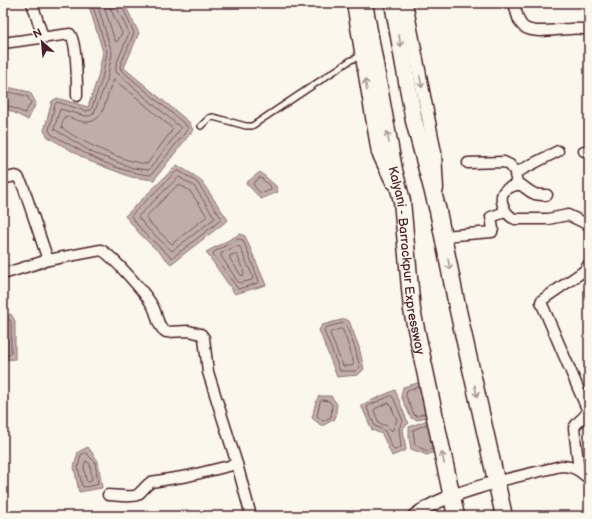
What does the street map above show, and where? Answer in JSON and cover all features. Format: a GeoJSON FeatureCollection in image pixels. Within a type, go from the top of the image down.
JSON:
{"type":"FeatureCollection","features":[{"type":"Feature","properties":{"kind":"highway","name":"Kalyani - Barrackpur Expressway"},"geometry":{"type":"LineString","coordinates":[[364,3],[394,170],[402,201],[412,310],[456,516]]}},
{"type":"Feature","properties":{"kind":"highway"},"geometry":{"type":"LineString","coordinates":[[393,3],[414,121],[438,211],[504,516]]}},
{"type":"Feature","properties":{"kind":"street"},"geometry":{"type":"LineString","coordinates":[[32,3],[43,37]]}},
{"type":"Feature","properties":{"kind":"street"},"geometry":{"type":"LineString","coordinates":[[352,3],[378,153],[402,201]]}},
{"type":"Feature","properties":{"kind":"street"},"geometry":{"type":"LineString","coordinates":[[406,3],[435,153],[438,211]]}},
{"type":"Feature","properties":{"kind":"street"},"geometry":{"type":"LineString","coordinates":[[514,3],[520,24],[532,30],[589,30]]}},
{"type":"Feature","properties":{"kind":"street"},"geometry":{"type":"LineString","coordinates":[[3,43],[67,34],[72,37],[76,69],[77,96]]}},
{"type":"Feature","properties":{"kind":"street"},"geometry":{"type":"LineString","coordinates":[[516,173],[558,151]]}},
{"type":"Feature","properties":{"kind":"street"},"geometry":{"type":"LineString","coordinates":[[468,163],[504,162],[510,165],[516,173],[518,185]]}},
{"type":"Feature","properties":{"kind":"street"},"geometry":{"type":"LineString","coordinates":[[3,179],[15,176],[18,177],[23,186],[48,260]]}},
{"type":"Feature","properties":{"kind":"street"},"geometry":{"type":"LineString","coordinates":[[547,195],[535,194],[523,186],[518,185],[508,188],[503,193],[502,205],[505,212],[510,217],[515,219],[548,219],[571,216],[589,225]]}},
{"type":"Feature","properties":{"kind":"street"},"geometry":{"type":"LineString","coordinates":[[443,236],[492,232],[491,217],[505,212]]}},
{"type":"Feature","properties":{"kind":"street"},"geometry":{"type":"LineString","coordinates":[[3,274],[48,260],[102,250],[106,252],[148,298],[153,306],[161,329],[166,332],[189,331],[201,334],[204,338],[210,380],[237,464],[251,516]]}},
{"type":"Feature","properties":{"kind":"street"},"geometry":{"type":"LineString","coordinates":[[578,470],[574,428],[588,412],[541,302],[584,271],[589,264]]}},
{"type":"Feature","properties":{"kind":"street"},"geometry":{"type":"LineString","coordinates":[[108,495],[134,496],[151,482],[185,477],[237,464]]}},
{"type":"Feature","properties":{"kind":"street"},"geometry":{"type":"LineString","coordinates":[[414,516],[424,508],[451,496],[496,482],[561,466],[569,466],[578,470],[589,479]]}},
{"type":"Feature","properties":{"kind":"lane"},"geometry":{"type":"LineString","coordinates":[[201,126],[209,118],[213,117],[246,126],[252,126],[351,60],[362,56]]}},
{"type":"Feature","properties":{"kind":"water"},"geometry":{"type":"Polygon","coordinates":[[[88,3],[124,3],[139,33],[124,68],[189,122],[193,130],[154,180],[131,177],[89,161],[48,137],[44,131],[52,101],[57,98],[88,107],[98,77],[103,52],[88,3]]]}},
{"type":"Feature","properties":{"kind":"water"},"geometry":{"type":"Polygon","coordinates":[[[7,87],[30,92],[36,103],[28,120],[3,107],[3,90],[7,87]]]}},
{"type":"Feature","properties":{"kind":"water"},"geometry":{"type":"Polygon","coordinates":[[[177,165],[200,179],[228,220],[171,264],[140,234],[125,216],[177,165]]]}},
{"type":"Feature","properties":{"kind":"water"},"geometry":{"type":"Polygon","coordinates":[[[260,172],[276,186],[278,192],[261,199],[246,183],[260,172]]]}},
{"type":"Feature","properties":{"kind":"water"},"geometry":{"type":"Polygon","coordinates":[[[240,234],[245,236],[266,285],[235,294],[206,252],[240,234]]]}},
{"type":"Feature","properties":{"kind":"water"},"geometry":{"type":"Polygon","coordinates":[[[11,314],[15,321],[15,359],[3,360],[3,316],[11,314]]]}},
{"type":"Feature","properties":{"kind":"water"},"geometry":{"type":"Polygon","coordinates":[[[345,319],[349,321],[359,347],[364,369],[358,375],[337,377],[319,330],[322,325],[345,319]]]}},
{"type":"Feature","properties":{"kind":"water"},"geometry":{"type":"Polygon","coordinates":[[[425,381],[439,412],[417,420],[411,418],[401,396],[403,387],[425,381]]]}},
{"type":"Feature","properties":{"kind":"water"},"geometry":{"type":"Polygon","coordinates":[[[395,390],[409,423],[403,428],[406,450],[392,456],[382,434],[372,430],[361,405],[395,390]]]}},
{"type":"Feature","properties":{"kind":"water"},"geometry":{"type":"Polygon","coordinates":[[[319,396],[331,396],[337,404],[335,419],[322,426],[312,418],[316,401],[319,396]]]}},
{"type":"Feature","properties":{"kind":"water"},"geometry":{"type":"Polygon","coordinates":[[[430,419],[440,450],[427,455],[411,449],[409,427],[430,419]]]}},
{"type":"Feature","properties":{"kind":"water"},"geometry":{"type":"Polygon","coordinates":[[[88,447],[98,461],[102,488],[79,492],[74,467],[78,452],[88,447]]]}}]}
